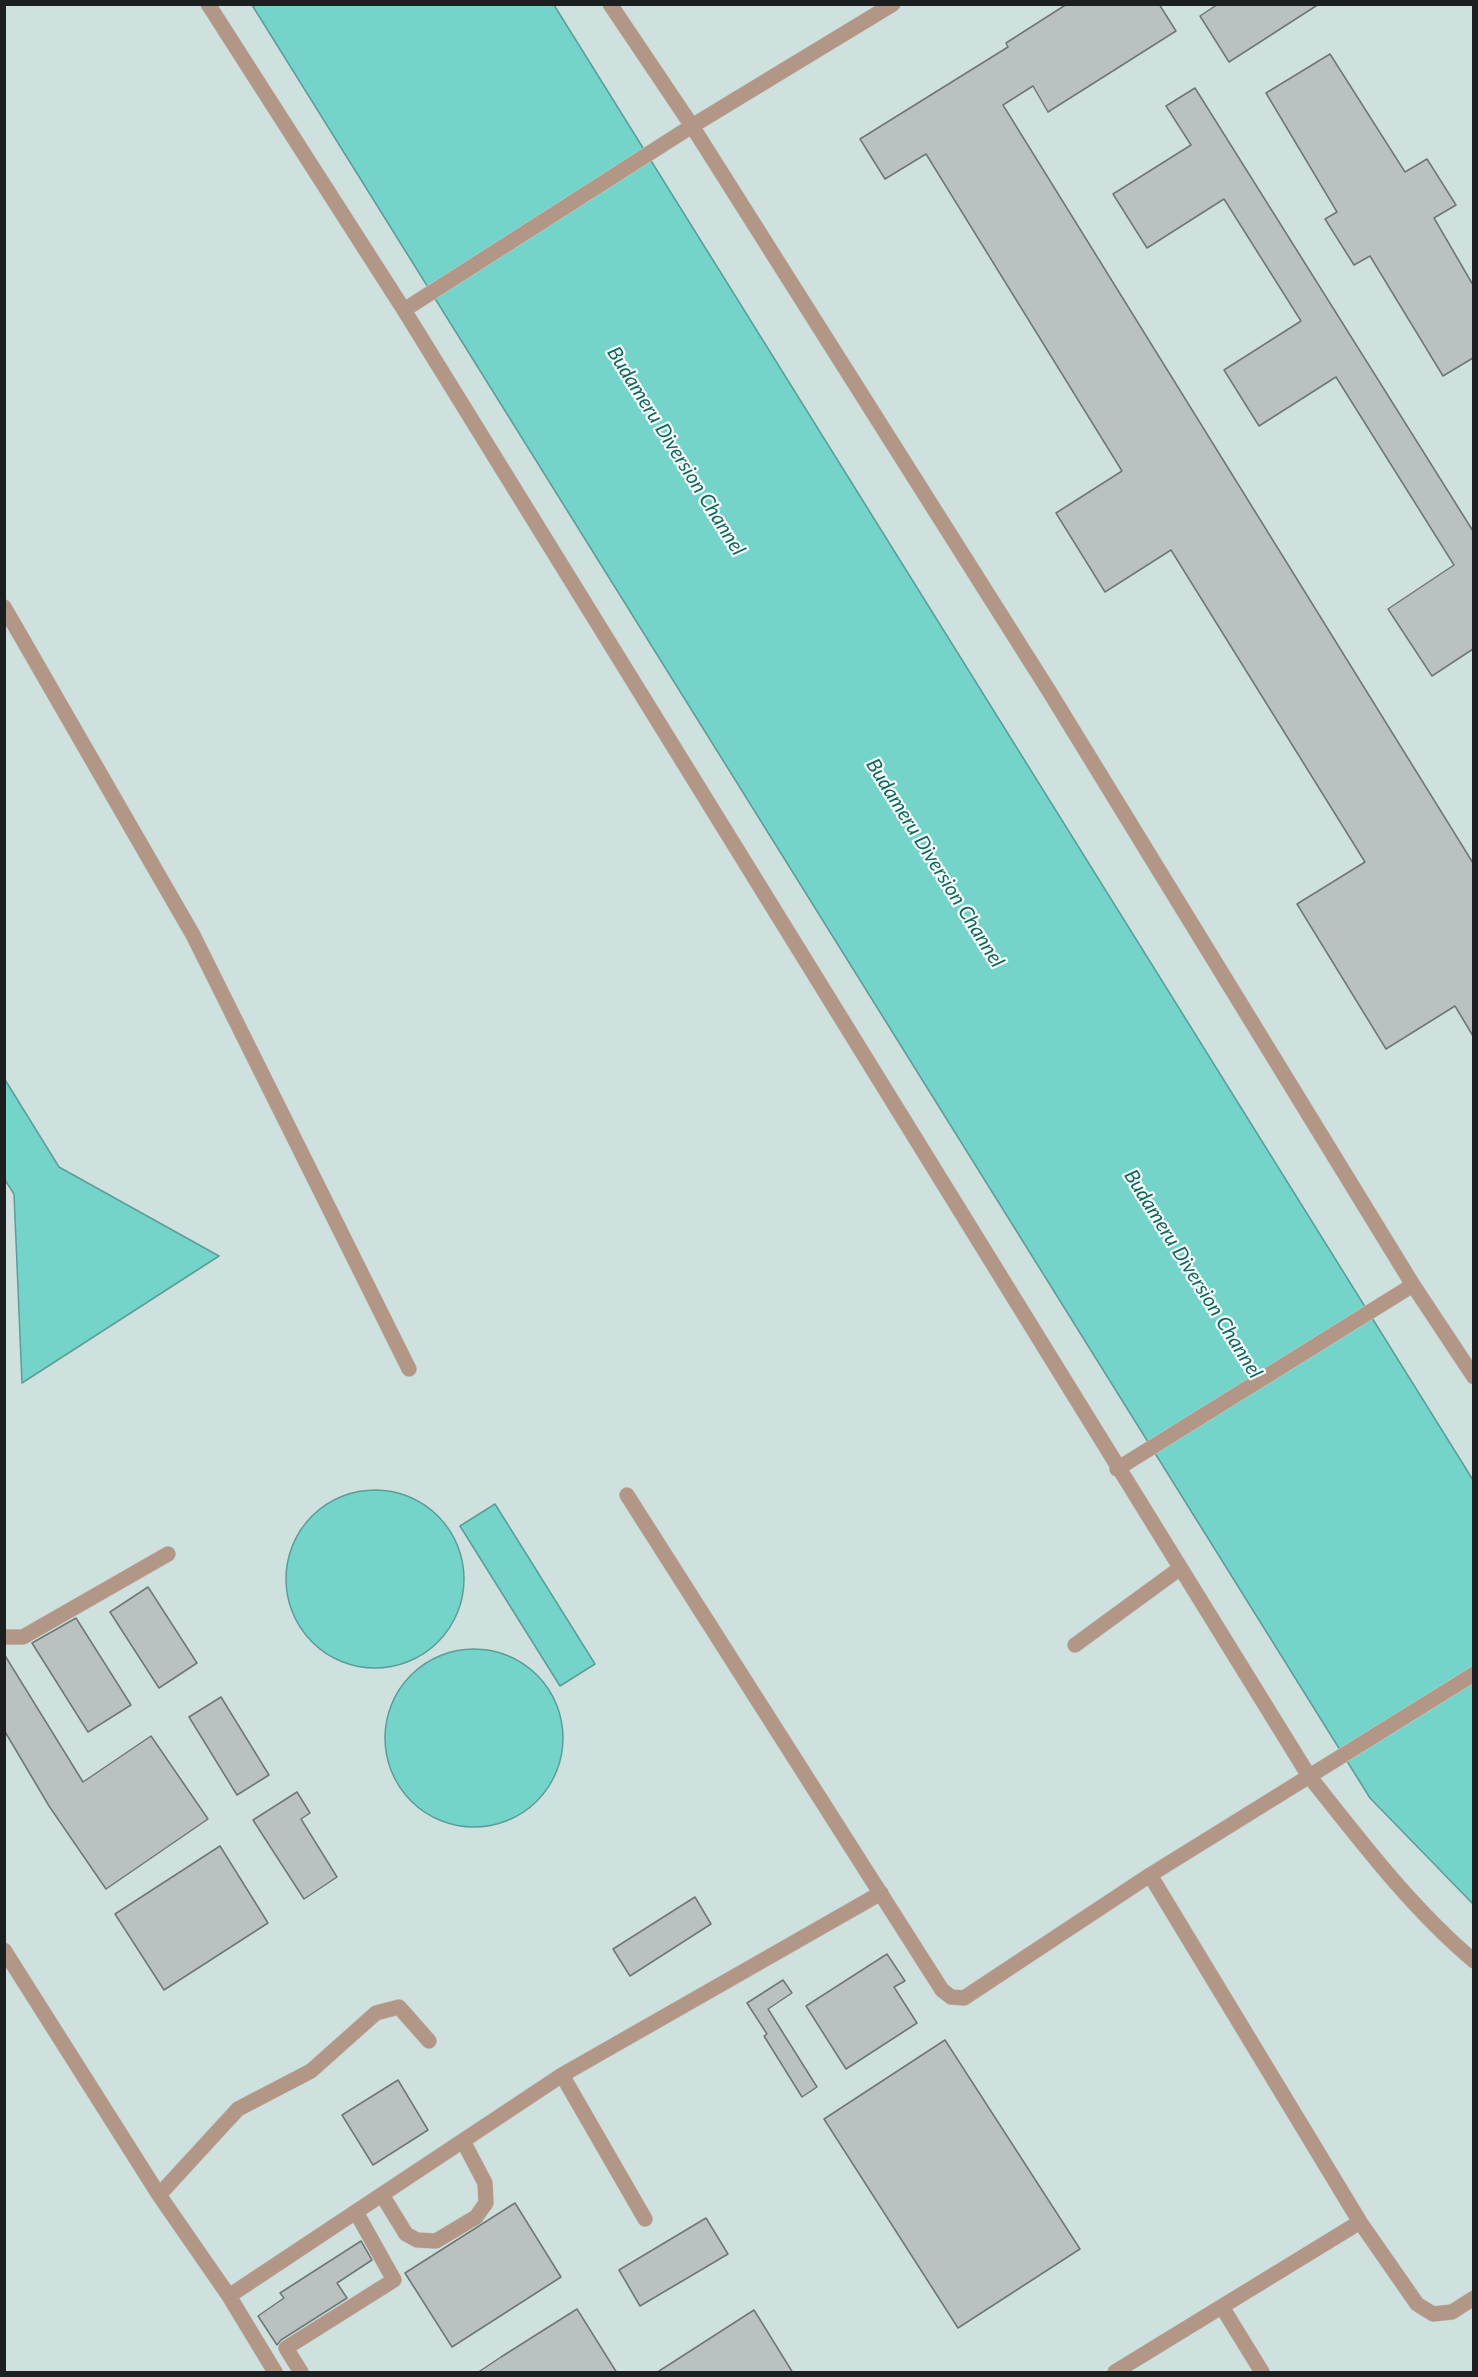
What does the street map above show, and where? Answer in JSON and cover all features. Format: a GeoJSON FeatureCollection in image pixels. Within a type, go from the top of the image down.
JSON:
{"type":"FeatureCollection","features":[{"type":"Feature","properties":{"kind":"lane"},"geometry":{"type":"LineString","coordinates":[[208,4],[404,310],[1117,1469],[1309,1776],[1373,1857],[1473,1961]]}},
{"type":"Feature","properties":{"kind":"lane"},"geometry":{"type":"LineString","coordinates":[[610,4],[692,126],[1049,691],[1413,1285],[1473,1377]]}},
{"type":"Feature","properties":{"kind":"lane"},"geometry":{"type":"LineString","coordinates":[[404,310],[692,126],[893,4]]}},
{"type":"Feature","properties":{"kind":"lane"},"geometry":{"type":"LineString","coordinates":[[4,607],[193,935],[409,1369]]}},
{"type":"Feature","properties":{"kind":"lane"},"geometry":{"type":"LineString","coordinates":[[1117,1469],[1413,1285]]}},
{"type":"Feature","properties":{"kind":"lane"},"geometry":{"type":"LineString","coordinates":[[627,1495],[942,1990],[951,1997],[964,1998],[1150,1875],[1309,1776],[1331,1765],[1473,1674]]}},
{"type":"Feature","properties":{"kind":"lane"},"geometry":{"type":"LineString","coordinates":[[4,1637],[23,1637],[168,1554]]}},
{"type":"Feature","properties":{"kind":"lane"},"geometry":{"type":"LineString","coordinates":[[1075,1645],[1179,1569]]}},
{"type":"Feature","properties":{"kind":"lane"},"geometry":{"type":"LineString","coordinates":[[1150,1875],[1360,2222],[1417,2304],[1433,2314],[1452,2312],[1473,2298]]}},
{"type":"Feature","properties":{"kind":"lane"},"geometry":{"type":"LineString","coordinates":[[229,2296],[562,2075],[881,1893]]}},
{"type":"Feature","properties":{"kind":"lane"},"geometry":{"type":"LineString","coordinates":[[4,1950],[159,2195],[229,2296],[275,2373]]}},
{"type":"Feature","properties":{"kind":"lane"},"geometry":{"type":"LineString","coordinates":[[159,2195],[238,2109],[311,2072],[376,2013],[399,2007],[429,2041]]}},
{"type":"Feature","properties":{"kind":"lane"},"geometry":{"type":"LineString","coordinates":[[562,2075],[645,2219]]}},
{"type":"Feature","properties":{"kind":"lane"},"geometry":{"type":"LineString","coordinates":[[382,2195],[406,2234],[417,2240],[436,2241],[476,2217],[486,2203],[485,2184],[463,2141]]}},
{"type":"Feature","properties":{"kind":"lane"},"geometry":{"type":"LineString","coordinates":[[301,2373],[286,2348],[394,2280],[356,2212]]}},
{"type":"Feature","properties":{"kind":"lane"},"geometry":{"type":"LineString","coordinates":[[1115,2373],[1360,2222]]}},
{"type":"Feature","properties":{"kind":"lane"},"geometry":{"type":"LineString","coordinates":[[1222,2307],[1262,2373]]}},
{"type":"Feature","properties":{"kind":"shaded area"},"geometry":{"type":"Polygon","coordinates":[[[5,5],[1473,5],[1473,2372],[5,2372],[5,5]]]}},
{"type":"Feature","properties":{"kind":"water","name":"Budameru Diversion Channel"},"geometry":{"type":"Polygon","coordinates":[[[252,5],[554,5],[1473,1480],[1473,1904],[1370,1798],[252,5]]]}},
{"type":"Feature","properties":{"kind":"water"},"geometry":{"type":"Polygon","coordinates":[[[4,1078],[59,1167],[219,1256],[22,1383],[14,1194],[5,1180],[4,1078]]]}},
{"type":"Feature","properties":{"kind":"water"},"geometry":{"type":"Polygon","coordinates":[[[375,1490],[409,1497],[438,1516],[457,1545],[464,1579],[457,1613],[438,1642],[409,1661],[375,1668],[341,1661],[312,1642],[293,1613],[286,1579],[293,1545],[312,1516],[341,1497],[375,1490]]]}},
{"type":"Feature","properties":{"kind":"water"},"geometry":{"type":"Polygon","coordinates":[[[495,1504],[595,1664],[560,1686],[460,1526],[495,1504]]]}},
{"type":"Feature","properties":{"kind":"water"},"geometry":{"type":"Polygon","coordinates":[[[474,1649],[508,1656],[537,1675],[556,1704],[563,1738],[556,1772],[537,1801],[508,1820],[474,1827],[440,1820],[411,1801],[392,1772],[385,1738],[392,1704],[411,1675],[440,1656],[474,1649]]]}},
{"type":"Feature","properties":{"kind":"building"},"geometry":{"type":"Polygon","coordinates":[[[1067,4],[1159,4],[1176,31],[1048,112],[1033,86],[1003,105],[1473,863],[1473,1036],[1455,1006],[1386,1049],[1297,904],[1365,862],[1171,550],[1105,592],[1056,513],[1122,471],[926,154],[885,179],[860,139],[1008,47],[1006,43],[1067,4]]]}},
{"type":"Feature","properties":{"kind":"building"},"geometry":{"type":"Polygon","coordinates":[[[1218,4],[1319,4],[1229,62],[1200,16],[1218,4]]]}},
{"type":"Feature","properties":{"kind":"building"},"geometry":{"type":"Polygon","coordinates":[[[1330,54],[1405,172],[1427,159],[1456,205],[1434,218],[1473,285],[1473,358],[1443,376],[1370,256],[1354,265],[1325,219],[1337,212],[1266,93],[1330,54]]]}},
{"type":"Feature","properties":{"kind":"building"},"geometry":{"type":"Polygon","coordinates":[[[1195,88],[1473,531],[1473,649],[1432,676],[1388,609],[1454,565],[1336,377],[1259,426],[1224,370],[1301,321],[1224,199],[1147,248],[1113,194],[1191,145],[1166,106],[1195,88]]]}},
{"type":"Feature","properties":{"kind":"building"},"geometry":{"type":"Polygon","coordinates":[[[148,1587],[197,1663],[159,1688],[110,1612],[148,1587]]]}},
{"type":"Feature","properties":{"kind":"building"},"geometry":{"type":"Polygon","coordinates":[[[76,1618],[131,1705],[88,1732],[32,1643],[76,1618]]]}},
{"type":"Feature","properties":{"kind":"building"},"geometry":{"type":"Polygon","coordinates":[[[4,1654],[83,1782],[151,1736],[208,1819],[106,1889],[49,1806],[4,1730],[4,1654]]]}},
{"type":"Feature","properties":{"kind":"building"},"geometry":{"type":"Polygon","coordinates":[[[221,1697],[269,1775],[237,1795],[189,1717],[221,1697]]]}},
{"type":"Feature","properties":{"kind":"building"},"geometry":{"type":"Polygon","coordinates":[[[297,1792],[310,1813],[301,1819],[337,1877],[304,1899],[253,1820],[297,1792]]]}},
{"type":"Feature","properties":{"kind":"building"},"geometry":{"type":"Polygon","coordinates":[[[220,1846],[268,1923],[164,1990],[115,1914],[220,1846]]]}},
{"type":"Feature","properties":{"kind":"building"},"geometry":{"type":"Polygon","coordinates":[[[695,1897],[711,1924],[630,1976],[613,1949],[695,1897]]]}},
{"type":"Feature","properties":{"kind":"building"},"geometry":{"type":"Polygon","coordinates":[[[887,1954],[905,1981],[894,1987],[917,2023],[846,2069],[806,2006],[887,1954]]]}},
{"type":"Feature","properties":{"kind":"building"},"geometry":{"type":"Polygon","coordinates":[[[783,1980],[792,1993],[768,2009],[817,2087],[802,2097],[764,2036],[767,2034],[747,2003],[783,1980]]]}},
{"type":"Feature","properties":{"kind":"building"},"geometry":{"type":"Polygon","coordinates":[[[945,2040],[1080,2249],[958,2328],[824,2119],[945,2040]]]}},
{"type":"Feature","properties":{"kind":"building"},"geometry":{"type":"Polygon","coordinates":[[[398,2080],[428,2130],[373,2165],[342,2115],[398,2080]]]}},
{"type":"Feature","properties":{"kind":"building"},"geometry":{"type":"Polygon","coordinates":[[[515,2203],[561,2277],[452,2347],[405,2273],[515,2203]]]}},
{"type":"Feature","properties":{"kind":"building"},"geometry":{"type":"Polygon","coordinates":[[[706,2218],[728,2254],[640,2306],[619,2270],[706,2218]]]}},
{"type":"Feature","properties":{"kind":"building"},"geometry":{"type":"Polygon","coordinates":[[[361,2241],[372,2260],[337,2283],[347,2298],[281,2340],[277,2345],[258,2316],[284,2298],[280,2293],[361,2241]]]}},
{"type":"Feature","properties":{"kind":"building"},"geometry":{"type":"Polygon","coordinates":[[[577,2309],[617,2373],[477,2373],[501,2357],[577,2309]]]}},
{"type":"Feature","properties":{"kind":"building"},"geometry":{"type":"Polygon","coordinates":[[[754,2310],[793,2373],[656,2373],[754,2310]]]}}]}
